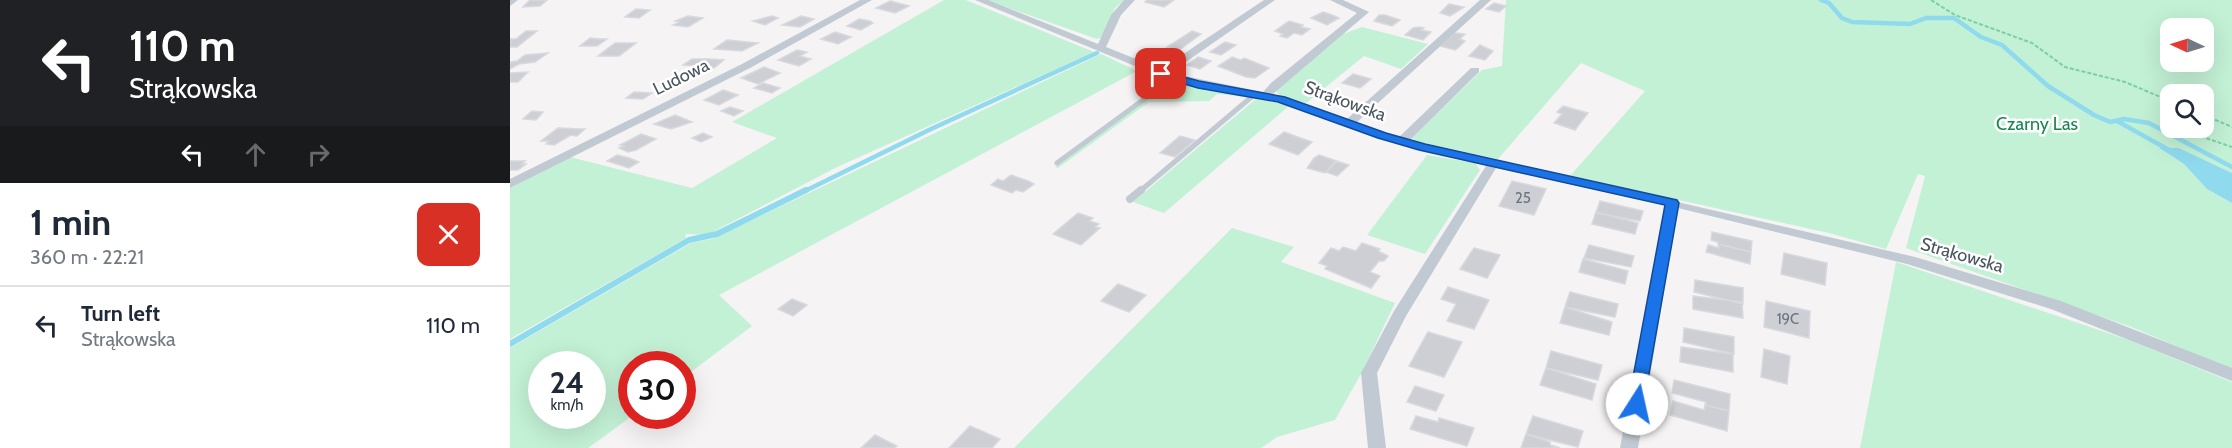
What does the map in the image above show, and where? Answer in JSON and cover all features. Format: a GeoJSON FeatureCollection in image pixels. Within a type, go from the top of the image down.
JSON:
{"type":"FeatureCollection","features":[{"type":"Feature","properties":{"kind":"street","name":"Ludowa"},"geometry":{"type":"LineString","coordinates":[[510,184],[746,66],[867,0]]}},
{"type":"Feature","properties":{"kind":"street","name":"Strąkowska"},"geometry":{"type":"LineString","coordinates":[[980,0],[1167,76],[1298,104],[1402,141],[1493,164],[1672,203],[1910,260],[2056,305],[2232,375]]}},
{"type":"Feature","properties":{"kind":"street"},"geometry":{"type":"LineString","coordinates":[[1101,48],[1122,5],[1130,0]]}},
{"type":"Feature","properties":{"kind":"street"},"geometry":{"type":"LineString","coordinates":[[1167,76],[1270,0]]}},
{"type":"Feature","properties":{"kind":"street"},"geometry":{"type":"LineString","coordinates":[[1260,95],[1364,12],[1335,0]]}},
{"type":"Feature","properties":{"kind":"street"},"geometry":{"type":"LineString","coordinates":[[1349,123],[1486,0]]}},
{"type":"Feature","properties":{"kind":"street"},"geometry":{"type":"LineString","coordinates":[[1402,141],[1475,70]]}},
{"type":"Feature","properties":{"kind":"street"},"geometry":{"type":"LineString","coordinates":[[1377,448],[1368,373],[1427,267],[1493,164]]}},
{"type":"Feature","properties":{"kind":"street"},"geometry":{"type":"LineString","coordinates":[[1629,448],[1672,203]]}},
{"type":"Feature","properties":{"kind":"lane"},"geometry":{"type":"LineString","coordinates":[[1057,163],[1167,76]]}},
{"type":"Feature","properties":{"kind":"lane"},"geometry":{"type":"LineString","coordinates":[[1130,199],[1260,95]]}},
{"type":"Feature","properties":{"kind":"path"},"geometry":{"type":"LineString","coordinates":[[1931,0],[1955,15],[2032,43],[2065,68],[2125,82],[2160,98]]}},
{"type":"Feature","properties":{"kind":"path"},"geometry":{"type":"LineString","coordinates":[[2214,119],[2232,127]]}},
{"type":"Feature","properties":{"kind":"path"},"geometry":{"type":"LineString","coordinates":[[2206,138],[2232,147]]}},
{"type":"Feature","properties":{"kind":"green space"},"geometry":{"type":"Polygon","coordinates":[[[944,0],[966,0],[1094,52],[837,167],[707,235],[685,234],[686,238],[510,339],[510,188],[570,157],[692,188],[777,138],[732,122],[944,0]]]}},
{"type":"Feature","properties":{"kind":"green space"},"geometry":{"type":"Polygon","coordinates":[[[986,0],[1124,0],[1115,8],[1102,37],[1097,39],[986,0]]]}},
{"type":"Feature","properties":{"kind":"green space","name":"Czarny Las"},"geometry":{"type":"Polygon","coordinates":[[[1506,0],[2232,0],[2232,173],[2179,148],[2160,149],[2184,164],[2207,189],[2232,203],[2232,370],[2134,328],[1906,248],[1925,176],[1918,174],[1886,249],[1829,233],[1570,176],[1645,91],[1581,63],[1498,159],[1414,141],[1412,138],[1482,70],[1502,66],[1506,0]]]}},
{"type":"Feature","properties":{"kind":"green space"},"geometry":{"type":"Polygon","coordinates":[[[1362,27],[1428,44],[1401,69],[1364,56],[1306,103],[1279,95],[1276,91],[1343,34],[1362,27]]]}},
{"type":"Feature","properties":{"kind":"green space"},"geometry":{"type":"Polygon","coordinates":[[[1101,54],[1137,71],[719,295],[752,326],[696,368],[696,351],[618,351],[618,426],[588,448],[510,448],[510,348],[691,243],[712,239],[1101,54]]]}},
{"type":"Feature","properties":{"kind":"green space"},"geometry":{"type":"Polygon","coordinates":[[[1176,81],[1246,97],[1217,94],[1209,101],[1149,102],[1058,168],[1055,167],[1169,83],[1176,81]]]}},
{"type":"Feature","properties":{"kind":"green space"},"geometry":{"type":"Polygon","coordinates":[[[1256,99],[1290,105],[1164,213],[1133,202],[1256,99]]]}},
{"type":"Feature","properties":{"kind":"green space"},"geometry":{"type":"Polygon","coordinates":[[[1427,155],[1475,163],[1480,170],[1425,254],[1367,235],[1427,155]]]}},
{"type":"Feature","properties":{"kind":"green space"},"geometry":{"type":"Polygon","coordinates":[[[1232,228],[1294,247],[1281,262],[1395,303],[1362,372],[1335,420],[1277,437],[1261,448],[1014,448],[1232,228]]]}},
{"type":"Feature","properties":{"kind":"green space"},"geometry":{"type":"Polygon","coordinates":[[[1896,262],[2129,340],[2232,382],[2232,448],[1860,448],[1896,262]]]}},
{"type":"Feature","properties":{"kind":"water"},"geometry":{"type":"Polygon","coordinates":[[[2159,148],[2179,148],[2232,173],[2232,203],[2207,189],[2184,164],[2159,148]]]}},
{"type":"Feature","properties":{"kind":"building"},"geometry":{"type":"Polygon","coordinates":[[[530,0],[547,0],[540,6],[523,7],[530,0]]]}},
{"type":"Feature","properties":{"kind":"building"},"geometry":{"type":"Polygon","coordinates":[[[1147,0],[1174,0],[1164,7],[1145,2],[1147,0]]]}},
{"type":"Feature","properties":{"kind":"building"},"geometry":{"type":"Polygon","coordinates":[[[890,1],[909,6],[895,13],[876,8],[890,1]]]}},
{"type":"Feature","properties":{"kind":"building"},"geometry":{"type":"Polygon","coordinates":[[[1494,3],[1506,6],[1499,12],[1486,9],[1494,3]]]}},
{"type":"Feature","properties":{"kind":"building"},"geometry":{"type":"Polygon","coordinates":[[[1449,4],[1464,7],[1450,16],[1440,13],[1449,4]]]}},
{"type":"Feature","properties":{"kind":"building"},"geometry":{"type":"Polygon","coordinates":[[[636,9],[650,10],[639,18],[625,17],[636,9]]]}},
{"type":"Feature","properties":{"kind":"building"},"geometry":{"type":"Polygon","coordinates":[[[1323,12],[1339,18],[1327,25],[1311,18],[1323,12]]]}},
{"type":"Feature","properties":{"kind":"building"},"geometry":{"type":"Polygon","coordinates":[[[1379,15],[1400,20],[1392,26],[1374,21],[1379,15]]]}},
{"type":"Feature","properties":{"kind":"building"},"geometry":{"type":"Polygon","coordinates":[[[688,16],[703,18],[688,27],[673,25],[679,22],[675,21],[688,16]]]}},
{"type":"Feature","properties":{"kind":"building"},"geometry":{"type":"Polygon","coordinates":[[[772,16],[778,18],[765,25],[753,21],[772,16]]]}},
{"type":"Feature","properties":{"kind":"building"},"geometry":{"type":"Polygon","coordinates":[[[801,16],[814,19],[800,27],[782,25],[801,16]]]}},
{"type":"Feature","properties":{"kind":"building"},"geometry":{"type":"Polygon","coordinates":[[[859,19],[873,23],[861,30],[847,26],[859,19]]]}},
{"type":"Feature","properties":{"kind":"building"},"geometry":{"type":"Polygon","coordinates":[[[1289,21],[1310,29],[1302,35],[1294,33],[1287,38],[1280,36],[1283,34],[1275,31],[1289,21]]]}},
{"type":"Feature","properties":{"kind":"building"},"geometry":{"type":"Polygon","coordinates":[[[1413,28],[1424,28],[1421,30],[1431,32],[1423,40],[1405,35],[1413,28]]]}},
{"type":"Feature","properties":{"kind":"building"},"geometry":{"type":"Polygon","coordinates":[[[526,31],[537,31],[517,47],[510,47],[510,39],[516,39],[526,31]]]}},
{"type":"Feature","properties":{"kind":"building"},"geometry":{"type":"Polygon","coordinates":[[[1192,31],[1201,34],[1178,51],[1167,47],[1192,31]]]}},
{"type":"Feature","properties":{"kind":"building"},"geometry":{"type":"Polygon","coordinates":[[[835,32],[851,37],[838,44],[821,39],[835,32]]]}},
{"type":"Feature","properties":{"kind":"building"},"geometry":{"type":"Polygon","coordinates":[[[1455,33],[1465,34],[1460,39],[1465,41],[1458,48],[1455,50],[1440,46],[1455,33]]]}},
{"type":"Feature","properties":{"kind":"building"},"geometry":{"type":"Polygon","coordinates":[[[590,38],[607,39],[597,46],[580,46],[590,38]]]}},
{"type":"Feature","properties":{"kind":"building"},"geometry":{"type":"Polygon","coordinates":[[[727,40],[758,43],[742,51],[714,49],[727,40]]]}},
{"type":"Feature","properties":{"kind":"building"},"geometry":{"type":"Polygon","coordinates":[[[1225,42],[1236,45],[1221,55],[1210,52],[1225,42]]]}},
{"type":"Feature","properties":{"kind":"building"},"geometry":{"type":"Polygon","coordinates":[[[615,43],[636,43],[619,56],[598,56],[615,43]]]}},
{"type":"Feature","properties":{"kind":"building"},"geometry":{"type":"Polygon","coordinates":[[[1480,45],[1493,51],[1485,60],[1469,56],[1480,45]]]}},
{"type":"Feature","properties":{"kind":"building"},"geometry":{"type":"Polygon","coordinates":[[[797,50],[807,52],[800,56],[811,59],[799,66],[778,60],[797,50]]]}},
{"type":"Feature","properties":{"kind":"building"},"geometry":{"type":"Polygon","coordinates":[[[548,53],[535,62],[519,64],[510,69],[510,62],[517,61],[525,55],[548,53]]]}},
{"type":"Feature","properties":{"kind":"building"},"geometry":{"type":"Polygon","coordinates":[[[1198,57],[1211,61],[1200,69],[1187,65],[1198,57]]]}},
{"type":"Feature","properties":{"kind":"building"},"geometry":{"type":"Polygon","coordinates":[[[1232,57],[1241,60],[1244,58],[1269,68],[1255,78],[1246,77],[1218,66],[1232,57]]]}},
{"type":"Feature","properties":{"kind":"building"},"geometry":{"type":"Polygon","coordinates":[[[692,59],[724,60],[714,68],[683,65],[692,59]]]}},
{"type":"Feature","properties":{"kind":"building"},"geometry":{"type":"Polygon","coordinates":[[[764,67],[780,73],[758,84],[741,78],[764,67]]]}},
{"type":"Feature","properties":{"kind":"building"},"geometry":{"type":"Polygon","coordinates":[[[528,72],[518,82],[510,82],[510,73],[528,72]]]}},
{"type":"Feature","properties":{"kind":"building"},"geometry":{"type":"Polygon","coordinates":[[[1353,74],[1371,79],[1360,88],[1342,83],[1353,74]]]}},
{"type":"Feature","properties":{"kind":"building"},"geometry":{"type":"Polygon","coordinates":[[[763,83],[780,88],[772,93],[754,88],[763,83]]]}},
{"type":"Feature","properties":{"kind":"building"},"geometry":{"type":"Polygon","coordinates":[[[723,90],[738,95],[719,105],[704,100],[723,90]]]}},
{"type":"Feature","properties":{"kind":"building"},"geometry":{"type":"Polygon","coordinates":[[[634,92],[652,93],[643,99],[626,98],[634,92]]]}},
{"type":"Feature","properties":{"kind":"building"},"geometry":{"type":"Polygon","coordinates":[[[1563,106],[1588,113],[1575,130],[1554,123],[1562,114],[1557,112],[1563,106]]]}},
{"type":"Feature","properties":{"kind":"building"},"geometry":{"type":"Polygon","coordinates":[[[730,107],[743,111],[734,116],[721,111],[730,107]]]}},
{"type":"Feature","properties":{"kind":"building"},"geometry":{"type":"Polygon","coordinates":[[[532,111],[543,112],[536,120],[523,119],[532,111]]]}},
{"type":"Feature","properties":{"kind":"building"},"geometry":{"type":"Polygon","coordinates":[[[675,115],[692,122],[671,129],[654,124],[675,115]]]}},
{"type":"Feature","properties":{"kind":"building"},"geometry":{"type":"Polygon","coordinates":[[[558,128],[585,129],[577,136],[571,135],[554,145],[546,144],[549,141],[541,141],[558,128]]]}},
{"type":"Feature","properties":{"kind":"building"},"geometry":{"type":"Polygon","coordinates":[[[1284,132],[1312,142],[1298,155],[1269,144],[1284,132]]]}},
{"type":"Feature","properties":{"kind":"building"},"geometry":{"type":"Polygon","coordinates":[[[703,133],[712,137],[701,142],[692,138],[703,133]]]}},
{"type":"Feature","properties":{"kind":"building"},"geometry":{"type":"Polygon","coordinates":[[[641,134],[656,139],[628,152],[619,148],[624,146],[620,145],[641,134]]]}},
{"type":"Feature","properties":{"kind":"building"},"geometry":{"type":"Polygon","coordinates":[[[1180,136],[1195,140],[1175,157],[1160,153],[1180,136]]]}},
{"type":"Feature","properties":{"kind":"building"},"geometry":{"type":"Polygon","coordinates":[[[617,155],[639,162],[629,168],[607,161],[617,155]]]}},
{"type":"Feature","properties":{"kind":"building"},"geometry":{"type":"Polygon","coordinates":[[[1319,155],[1337,161],[1325,173],[1307,168],[1319,155]]]}},
{"type":"Feature","properties":{"kind":"building"},"geometry":{"type":"Polygon","coordinates":[[[510,161],[525,161],[522,164],[526,164],[518,170],[510,170],[510,161]]]}},
{"type":"Feature","properties":{"kind":"building"},"geometry":{"type":"Polygon","coordinates":[[[1336,161],[1349,165],[1337,176],[1326,172],[1336,161]]]}},
{"type":"Feature","properties":{"kind":"building"},"geometry":{"type":"Polygon","coordinates":[[[1011,175],[1034,184],[1023,192],[1016,190],[1012,193],[991,185],[998,179],[1003,181],[1011,175]]]}},
{"type":"Feature","properties":{"kind":"building"},"geometry":{"type":"Polygon","coordinates":[[[1512,181],[1546,189],[1534,215],[1499,206],[1512,181]]]}},
{"type":"Feature","properties":{"kind":"building"},"geometry":{"type":"Polygon","coordinates":[[[1600,201],[1643,211],[1640,221],[1596,213],[1600,201]]]}},
{"type":"Feature","properties":{"kind":"building"},"geometry":{"type":"Polygon","coordinates":[[[1596,212],[1638,223],[1635,234],[1592,224],[1596,212]]]}},
{"type":"Feature","properties":{"kind":"building"},"geometry":{"type":"Polygon","coordinates":[[[1078,213],[1093,218],[1090,221],[1099,224],[1095,227],[1100,228],[1081,245],[1053,234],[1078,213]]]}},
{"type":"Feature","properties":{"kind":"building"},"geometry":{"type":"Polygon","coordinates":[[[1712,232],[1752,241],[1751,252],[1718,244],[1711,240],[1712,232]]]}},
{"type":"Feature","properties":{"kind":"building"},"geometry":{"type":"Polygon","coordinates":[[[1362,243],[1380,249],[1378,251],[1388,256],[1384,261],[1379,261],[1370,272],[1380,276],[1371,288],[1325,269],[1327,266],[1319,263],[1331,248],[1339,251],[1343,247],[1356,251],[1362,243]]]}},
{"type":"Feature","properties":{"kind":"building"},"geometry":{"type":"Polygon","coordinates":[[[1718,244],[1751,252],[1750,264],[1706,252],[1708,245],[1719,248],[1718,244]]]}},
{"type":"Feature","properties":{"kind":"building"},"geometry":{"type":"Polygon","coordinates":[[[1589,245],[1634,256],[1631,267],[1584,258],[1589,245]]]}},
{"type":"Feature","properties":{"kind":"building"},"geometry":{"type":"Polygon","coordinates":[[[1474,248],[1500,255],[1487,278],[1460,269],[1474,248]]]}},
{"type":"Feature","properties":{"kind":"building"},"geometry":{"type":"Polygon","coordinates":[[[1784,253],[1827,263],[1825,285],[1781,274],[1784,253]]]}},
{"type":"Feature","properties":{"kind":"building"},"geometry":{"type":"Polygon","coordinates":[[[1583,259],[1628,271],[1625,284],[1579,272],[1583,259]]]}},
{"type":"Feature","properties":{"kind":"building"},"geometry":{"type":"Polygon","coordinates":[[[1695,280],[1743,288],[1743,304],[1694,292],[1695,280]]]}},
{"type":"Feature","properties":{"kind":"building"},"geometry":{"type":"Polygon","coordinates":[[[1118,284],[1146,295],[1129,312],[1101,301],[1118,284]]]}},
{"type":"Feature","properties":{"kind":"building"},"geometry":{"type":"Polygon","coordinates":[[[1448,287],[1489,300],[1474,329],[1447,321],[1456,304],[1441,299],[1448,287]]]}},
{"type":"Feature","properties":{"kind":"building"},"geometry":{"type":"Polygon","coordinates":[[[1570,292],[1618,304],[1615,317],[1565,307],[1570,292]]]}},
{"type":"Feature","properties":{"kind":"building"},"geometry":{"type":"Polygon","coordinates":[[[1693,296],[1742,302],[1743,318],[1693,309],[1693,296]]]}},
{"type":"Feature","properties":{"kind":"building"},"geometry":{"type":"Polygon","coordinates":[[[792,299],[807,305],[793,316],[778,309],[792,299]]]}},
{"type":"Feature","properties":{"kind":"building"},"geometry":{"type":"Polygon","coordinates":[[[1766,301],[1810,311],[1809,338],[1764,327],[1766,301]]]}},
{"type":"Feature","properties":{"kind":"building"},"geometry":{"type":"Polygon","coordinates":[[[1565,307],[1612,322],[1609,335],[1560,323],[1565,307]]]}},
{"type":"Feature","properties":{"kind":"building"},"geometry":{"type":"Polygon","coordinates":[[[1684,328],[1734,337],[1734,354],[1683,342],[1684,328]]]}},
{"type":"Feature","properties":{"kind":"building"},"geometry":{"type":"Polygon","coordinates":[[[1428,332],[1462,342],[1444,377],[1409,366],[1428,332]]]}},
{"type":"Feature","properties":{"kind":"building"},"geometry":{"type":"Polygon","coordinates":[[[1681,347],[1733,354],[1733,372],[1680,362],[1681,347]]]}},
{"type":"Feature","properties":{"kind":"building"},"geometry":{"type":"Polygon","coordinates":[[[1764,349],[1790,356],[1787,384],[1761,377],[1764,349]]]}},
{"type":"Feature","properties":{"kind":"building"},"geometry":{"type":"Polygon","coordinates":[[[1551,351],[1602,365],[1598,380],[1546,368],[1551,351]]]}},
{"type":"Feature","properties":{"kind":"building"},"geometry":{"type":"Polygon","coordinates":[[[1546,368],[1596,384],[1592,400],[1540,385],[1546,368]]]}},
{"type":"Feature","properties":{"kind":"building"},"geometry":{"type":"Polygon","coordinates":[[[1674,380],[1730,394],[1729,411],[1672,393],[1674,380]]]}},
{"type":"Feature","properties":{"kind":"building"},"geometry":{"type":"Polygon","coordinates":[[[1415,386],[1444,395],[1436,411],[1407,402],[1415,386]]]}},
{"type":"Feature","properties":{"kind":"building"},"geometry":{"type":"Polygon","coordinates":[[[1673,401],[1704,410],[1705,405],[1729,411],[1727,431],[1670,415],[1673,401]]]}},
{"type":"Feature","properties":{"kind":"building"},"geometry":{"type":"Polygon","coordinates":[[[1416,416],[1438,422],[1439,418],[1474,428],[1467,446],[1410,429],[1416,416]]]}},
{"type":"Feature","properties":{"kind":"building"},"geometry":{"type":"Polygon","coordinates":[[[1533,416],[1583,431],[1578,447],[1526,434],[1533,416]]]}},
{"type":"Feature","properties":{"kind":"building"},"geometry":{"type":"Polygon","coordinates":[[[970,426],[1000,439],[992,448],[949,448],[970,426]]]}},
{"type":"Feature","properties":{"kind":"building"},"geometry":{"type":"Polygon","coordinates":[[[1526,434],[1550,442],[1550,445],[1560,448],[1521,448],[1526,434]]]}},
{"type":"Feature","properties":{"kind":"building"},"geometry":{"type":"Polygon","coordinates":[[[875,435],[897,446],[894,448],[861,448],[875,435]]]}},
{"type":"Feature","properties":{"kind":"waterway"},"geometry":{"type":"LineString","coordinates":[[1821,0],[1829,3],[1842,18],[1852,22],[1910,24],[1926,18],[1954,18],[1981,37],[2002,45],[2048,86],[2094,115],[2110,122],[2124,119],[2149,123],[2232,167]]}},
{"type":"Feature","properties":{"kind":"waterway"},"geometry":{"type":"LineString","coordinates":[[803,192],[931,129],[1097,53]]}},
{"type":"Feature","properties":{"kind":"waterway"},"geometry":{"type":"LineString","coordinates":[[2117,121],[2171,151]]}},
{"type":"Feature","properties":{"kind":"waterway"},"geometry":{"type":"LineString","coordinates":[[510,344],[689,240],[717,234],[806,190]]}},
{"type":"Feature","properties":{"kind":"route"},"geometry":{"type":"LineString","coordinates":[[1161,74],[1198,84],[1281,99],[1382,136],[1423,147],[1672,203],[1637,404]]}}]}
